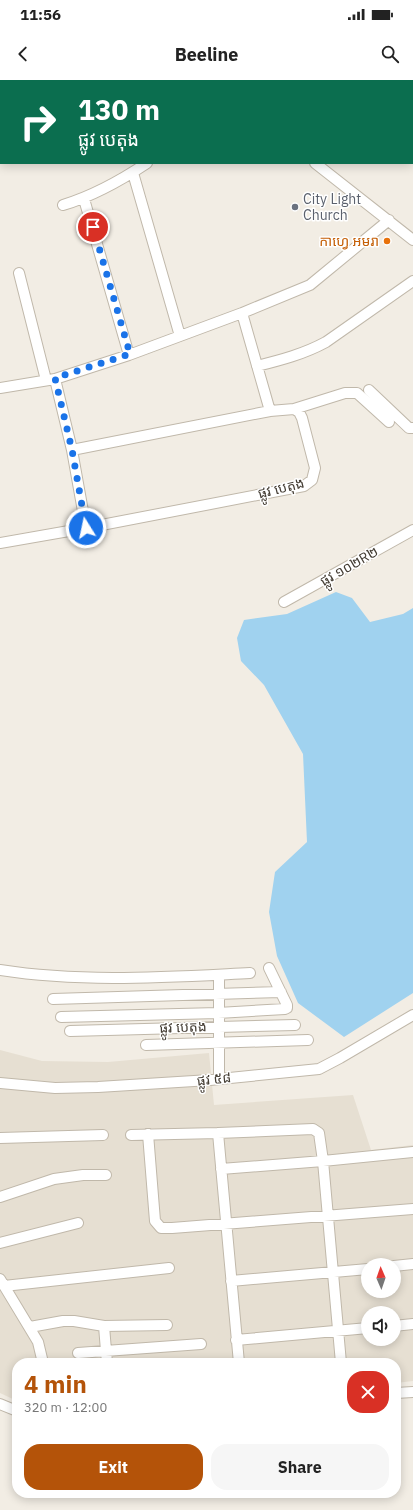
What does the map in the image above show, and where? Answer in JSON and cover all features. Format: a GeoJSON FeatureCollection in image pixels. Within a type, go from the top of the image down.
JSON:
{"type":"FeatureCollection","features":[{"type":"Feature","properties":{"kind":"street"},"geometry":{"type":"LineString","coordinates":[[62,206],[84,199],[133,173],[146,164]]}},
{"type":"Feature","properties":{"kind":"street"},"geometry":{"type":"LineString","coordinates":[[316,164],[413,240]]}},
{"type":"Feature","properties":{"kind":"street"},"geometry":{"type":"LineString","coordinates":[[133,173],[180,336]]}},
{"type":"Feature","properties":{"kind":"street"},"geometry":{"type":"LineString","coordinates":[[84,199],[130,354]]}},
{"type":"Feature","properties":{"kind":"street"},"geometry":{"type":"LineString","coordinates":[[0,388],[51,379],[130,354],[242,313],[310,285],[389,220]]}},
{"type":"Feature","properties":{"kind":"street"},"geometry":{"type":"LineString","coordinates":[[19,273],[72,450],[86,528]]}},
{"type":"Feature","properties":{"kind":"street"},"geometry":{"type":"LineString","coordinates":[[257,366],[284,360],[313,349],[326,342],[413,281]]}},
{"type":"Feature","properties":{"kind":"street"},"geometry":{"type":"LineString","coordinates":[[242,313],[270,411]]}},
{"type":"Feature","properties":{"kind":"street"},"geometry":{"type":"LineString","coordinates":[[368,390],[409,428],[413,428]]}},
{"type":"Feature","properties":{"kind":"street"},"geometry":{"type":"LineString","coordinates":[[72,450],[270,411],[294,410],[340,394],[358,393],[389,422]]}},
{"type":"Feature","properties":{"kind":"street","name":"ផ្លូវ បេតុង"},"geometry":{"type":"LineString","coordinates":[[0,543],[304,486],[312,480],[315,468],[302,418],[299,412],[294,410]]}},
{"type":"Feature","properties":{"kind":"street","name":"ផ្លូវ ១០២R២"},"geometry":{"type":"LineString","coordinates":[[284,602],[413,530]]}},
{"type":"Feature","properties":{"kind":"street"},"geometry":{"type":"LineString","coordinates":[[61,1016],[218,1013],[285,1009],[287,1005],[269,968]]}},
{"type":"Feature","properties":{"kind":"street"},"geometry":{"type":"LineString","coordinates":[[0,970],[32,975],[124,978],[250,973]]}},
{"type":"Feature","properties":{"kind":"street"},"geometry":{"type":"LineString","coordinates":[[219,975],[219,1078]]}},
{"type":"Feature","properties":{"kind":"street"},"geometry":{"type":"LineString","coordinates":[[53,999],[280,992]]}},
{"type":"Feature","properties":{"kind":"street","name":"ផ្លូវ ៥៨"},"geometry":{"type":"LineString","coordinates":[[0,1082],[10,1085],[55,1088],[98,1087],[210,1080],[319,1068],[340,1058],[413,1015]]}},
{"type":"Feature","properties":{"kind":"street"},"geometry":{"type":"LineString","coordinates":[[96,1016],[96,1030]]}},
{"type":"Feature","properties":{"kind":"street","name":"ផ្លូវ បេតុង"},"geometry":{"type":"LineString","coordinates":[[70,1031],[295,1025]]}},
{"type":"Feature","properties":{"kind":"street"},"geometry":{"type":"LineString","coordinates":[[146,1045],[308,1040]]}},
{"type":"Feature","properties":{"kind":"street"},"geometry":{"type":"LineString","coordinates":[[130,1135],[313,1129],[319,1133],[323,1161],[341,1358]]}},
{"type":"Feature","properties":{"kind":"street"},"geometry":{"type":"LineString","coordinates":[[218,1133],[238,1358]]}},
{"type":"Feature","properties":{"kind":"street"},"geometry":{"type":"LineString","coordinates":[[148,1134],[156,1221],[161,1228],[413,1209]]}},
{"type":"Feature","properties":{"kind":"street"},"geometry":{"type":"LineString","coordinates":[[0,1138],[103,1135]]}},
{"type":"Feature","properties":{"kind":"street"},"geometry":{"type":"LineString","coordinates":[[222,1169],[413,1152]]}},
{"type":"Feature","properties":{"kind":"street"},"geometry":{"type":"LineString","coordinates":[[0,1197],[54,1179],[83,1175],[106,1175]]}},
{"type":"Feature","properties":{"kind":"street"},"geometry":{"type":"LineString","coordinates":[[0,1244],[78,1223]]}},
{"type":"Feature","properties":{"kind":"street"},"geometry":{"type":"LineString","coordinates":[[401,1265],[413,1264]]}},
{"type":"Feature","properties":{"kind":"street"},"geometry":{"type":"LineString","coordinates":[[42,1358],[38,1342],[2,1282],[169,1268]]}},
{"type":"Feature","properties":{"kind":"street"},"geometry":{"type":"LineString","coordinates":[[231,1281],[361,1270]]}},
{"type":"Feature","properties":{"kind":"street"},"geometry":{"type":"LineString","coordinates":[[30,1327],[63,1321],[74,1321],[104,1326],[167,1325]]}},
{"type":"Feature","properties":{"kind":"street"},"geometry":{"type":"LineString","coordinates":[[401,1325],[413,1324]]}},
{"type":"Feature","properties":{"kind":"street"},"geometry":{"type":"LineString","coordinates":[[104,1326],[107,1358]]}},
{"type":"Feature","properties":{"kind":"street"},"geometry":{"type":"LineString","coordinates":[[236,1340],[361,1329]]}},
{"type":"Feature","properties":{"kind":"street"},"geometry":{"type":"LineString","coordinates":[[78,1353],[201,1344]]}},
{"type":"Feature","properties":{"kind":"street"},"geometry":{"type":"LineString","coordinates":[[401,1393],[413,1392],[413,1398]]}},
{"type":"Feature","properties":{"kind":"street"},"geometry":{"type":"LineString","coordinates":[[0,1404],[12,1409]]}},
{"type":"Feature","properties":{"kind":"shaded area"},"geometry":{"type":"Polygon","coordinates":[[[0,1050],[42,1061],[108,1062],[209,1053],[214,1105],[353,1095],[371,1150],[413,1145],[413,1381],[401,1382],[401,1358],[12,1358],[12,1399],[0,1393],[0,1050]]]}},
{"type":"Feature","properties":{"kind":"water"},"geometry":{"type":"Polygon","coordinates":[[[336,592],[352,598],[370,622],[403,614],[413,608],[413,993],[344,1037],[298,1003],[277,956],[269,912],[275,872],[307,842],[303,754],[264,685],[241,661],[237,638],[244,620],[287,614],[336,592]]]}},
{"type":"Feature","properties":{"kind":"place","name":"City Light Church"},"geometry":{"type":"Point","coordinates":[295,207]}},
{"type":"Feature","properties":{"kind":"place","name":"កាហ្វេ អមរា"},"geometry":{"type":"Point","coordinates":[387,241]}},
{"type":"Feature","properties":{"kind":"route"},"geometry":{"type":"LineString","coordinates":[[86,528],[72,450],[55,378],[130,354],[93,227]]}}]}
